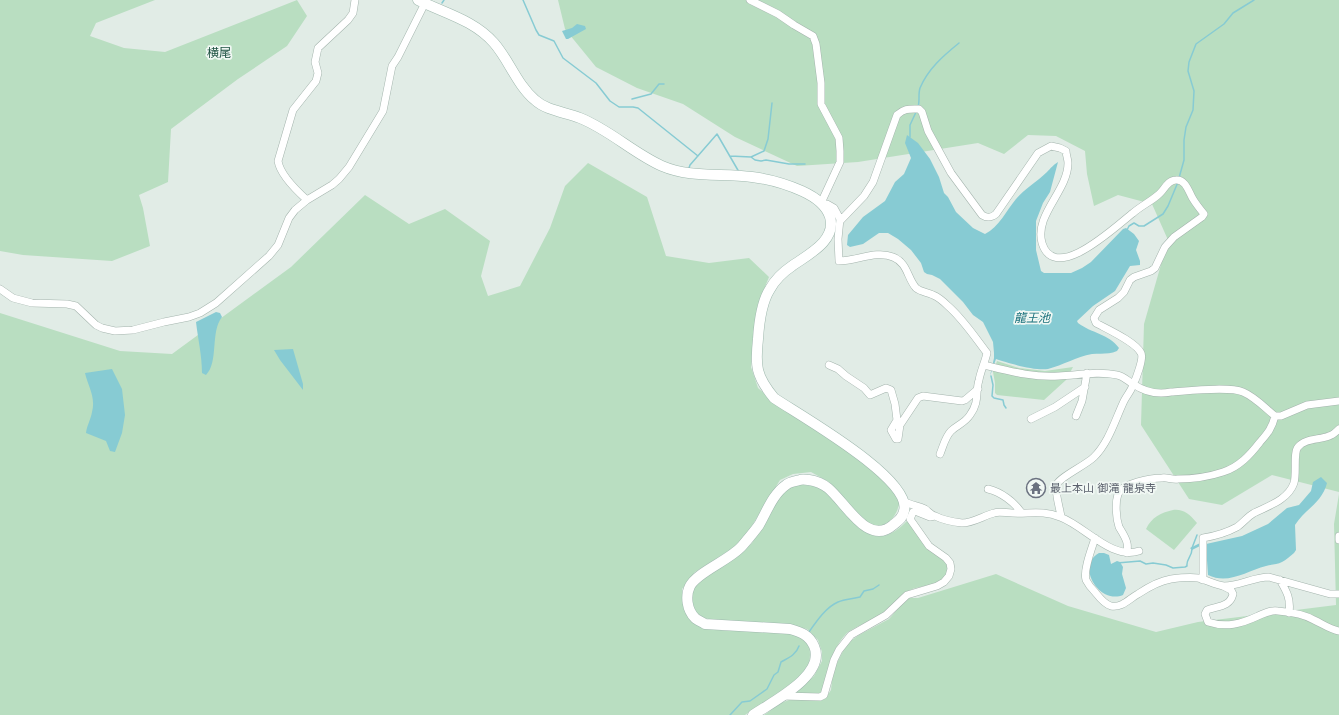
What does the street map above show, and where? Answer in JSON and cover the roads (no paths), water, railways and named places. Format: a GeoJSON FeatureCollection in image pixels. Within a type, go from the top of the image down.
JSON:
{"type":"FeatureCollection","features":[{"type":"Feature","properties":{"kind":"street"},"geometry":{"type":"LineString","coordinates":[[307,200],[285,175],[279,166],[278,161],[293,110],[316,81],[318,73],[315,62],[318,48],[348,20],[353,13],[355,0]]}},
{"type":"Feature","properties":{"kind":"street"},"geometry":{"type":"LineString","coordinates":[[750,0],[778,14],[813,36],[816,44],[821,82],[821,104],[838,138],[840,151],[840,162],[822,204]]}},
{"type":"Feature","properties":{"kind":"street"},"geometry":{"type":"LineString","coordinates":[[0,289],[13,298],[32,303],[67,304],[76,306],[96,325],[115,331],[133,330],[189,317],[200,313],[216,303],[269,256],[278,245],[289,218],[295,210],[307,200],[332,185],[349,167],[383,111],[392,66],[398,57],[422,2],[462,19],[481,31],[494,43],[525,89],[535,100],[551,109],[580,118],[603,129],[660,166],[677,172],[700,175],[751,176],[768,179],[807,194],[822,204],[830,217],[830,228],[826,240],[777,278],[769,290],[765,299],[758,329],[756,364],[760,378],[774,398],[845,444],[871,464],[893,484],[900,492],[905,502],[904,511],[900,519],[890,528],[882,532],[865,527],[859,522],[844,503],[827,487],[815,481],[801,479],[786,484],[773,498],[750,538],[736,553],[696,578],[691,585],[688,593],[688,606],[695,618],[705,624],[790,629],[802,633],[810,639],[815,648],[816,659],[812,669],[805,678],[783,696],[753,715]]}},
{"type":"Feature","properties":{"kind":"street"},"geometry":{"type":"LineString","coordinates":[[840,221],[864,196],[873,182],[897,115],[902,110],[907,109],[919,109],[922,112],[928,130],[952,173],[982,215],[986,217],[992,217],[996,214],[1038,153],[1051,146],[1066,151],[1068,162],[1063,185],[1044,220],[1041,233],[1042,242],[1046,250],[1051,256],[1059,259],[1079,254],[1139,208],[1160,195],[1168,182],[1176,180],[1182,181],[1185,185],[1193,200],[1204,214],[1197,221],[1174,237],[1165,247],[1155,268],[1151,271],[1134,276],[1130,280],[1124,292],[1118,298],[1099,310],[1094,318],[1096,323],[1121,336],[1141,352],[1142,356],[1134,385],[1125,399],[1112,430],[1095,456],[1058,482],[1056,487],[1060,517]]}},
{"type":"Feature","properties":{"kind":"street"},"geometry":{"type":"LineString","coordinates":[[822,204],[827,204],[834,208],[840,219],[838,239],[839,261],[883,254],[900,260],[905,266],[915,286],[920,290],[934,295],[948,306],[973,332],[987,352],[990,367]]}},
{"type":"Feature","properties":{"kind":"street"},"geometry":{"type":"LineString","coordinates":[[828,365],[838,369],[864,388],[870,395],[886,388],[891,390],[897,420],[891,430],[896,439],[898,439],[900,425],[918,398],[923,396],[962,401],[978,389]]}},
{"type":"Feature","properties":{"kind":"street"},"geometry":{"type":"LineString","coordinates":[[990,367],[1029,375],[1043,376],[1087,373],[1119,375],[1134,385],[1151,393],[1164,394],[1170,392],[1229,389],[1241,390],[1250,395],[1275,416],[1281,416],[1307,405],[1339,402]]}},
{"type":"Feature","properties":{"kind":"street"},"geometry":{"type":"LineString","coordinates":[[940,454],[951,431],[970,416],[978,399],[978,381],[990,367]]}},
{"type":"Feature","properties":{"kind":"street"},"geometry":{"type":"LineString","coordinates":[[1076,416],[1082,401],[1087,373]]}},
{"type":"Feature","properties":{"kind":"street"},"geometry":{"type":"LineString","coordinates":[[1031,419],[1055,407],[1085,387]]}},
{"type":"Feature","properties":{"kind":"street"},"geometry":{"type":"LineString","coordinates":[[1127,553],[1127,544],[1118,525],[1116,510],[1116,499],[1119,492],[1123,488],[1135,482],[1163,478],[1198,478],[1233,468],[1253,452],[1273,427],[1275,416]]}},
{"type":"Feature","properties":{"kind":"street"},"geometry":{"type":"LineString","coordinates":[[1203,580],[1202,538],[1222,534],[1238,526],[1252,514],[1272,506],[1290,490],[1293,484],[1296,465],[1296,451],[1298,446],[1306,441],[1330,436],[1339,429]]}},
{"type":"Feature","properties":{"kind":"street"},"geometry":{"type":"LineString","coordinates":[[988,489],[995,490],[1016,505],[1021,512]]}},
{"type":"Feature","properties":{"kind":"street"},"geometry":{"type":"LineString","coordinates":[[905,502],[926,510],[935,516],[952,522],[964,523],[983,518],[994,512],[1021,512],[1033,514],[1045,512],[1070,521],[1116,550],[1127,553],[1139,550]]}},
{"type":"Feature","properties":{"kind":"street"},"geometry":{"type":"LineString","coordinates":[[783,696],[820,697],[824,695],[834,660],[839,650],[851,634],[886,615],[907,595],[937,586],[944,582],[949,576],[951,569],[950,563],[946,558],[929,546],[910,519],[913,512],[930,517],[935,516]]}},
{"type":"Feature","properties":{"kind":"street"},"geometry":{"type":"LineString","coordinates":[[1095,538],[1086,571],[1086,579],[1093,591],[1111,606],[1119,606],[1124,604],[1137,594],[1155,584],[1170,579],[1197,578],[1226,586],[1261,577],[1269,577],[1330,594],[1339,594]]}},
{"type":"Feature","properties":{"kind":"street"},"geometry":{"type":"LineString","coordinates":[[1280,580],[1290,600],[1289,612]]}},
{"type":"Feature","properties":{"kind":"street"},"geometry":{"type":"LineString","coordinates":[[1222,585],[1231,590],[1233,594],[1232,600],[1227,604],[1207,610],[1205,614],[1208,622],[1228,626],[1268,612],[1278,611],[1289,612],[1313,619],[1329,628],[1339,631]]}},
{"type":"Feature","properties":{"kind":"water"},"geometry":{"type":"Polygon","coordinates":[[[577,24],[585,26],[586,29],[566,39],[562,31],[572,28],[577,24]]]}},
{"type":"Feature","properties":{"kind":"water","name":"龍王池"},"geometry":{"type":"Polygon","coordinates":[[[907,135],[918,143],[930,159],[939,177],[944,193],[948,197],[956,212],[973,228],[985,234],[998,223],[1019,195],[1058,162],[1050,192],[1043,203],[1036,221],[1036,250],[1041,271],[1044,273],[1071,273],[1091,262],[1123,229],[1126,228],[1134,234],[1139,241],[1136,250],[1140,265],[1130,266],[1115,291],[1093,306],[1077,321],[1083,326],[1115,343],[1119,348],[1117,351],[1086,355],[1048,369],[1029,368],[996,359],[990,376],[994,358],[993,342],[983,322],[973,315],[963,302],[940,279],[924,272],[921,263],[911,250],[888,233],[879,233],[863,244],[850,247],[847,245],[848,235],[863,217],[885,201],[895,182],[904,174],[911,158],[905,143],[907,135]]]}},
{"type":"Feature","properties":{"kind":"water"},"geometry":{"type":"Polygon","coordinates":[[[216,312],[220,313],[222,317],[218,323],[216,331],[212,363],[206,375],[202,373],[201,354],[196,322],[216,312]]]}},
{"type":"Feature","properties":{"kind":"water"},"geometry":{"type":"Polygon","coordinates":[[[293,349],[303,384],[303,390],[274,350],[293,349]]]}},
{"type":"Feature","properties":{"kind":"water"},"geometry":{"type":"Polygon","coordinates":[[[112,369],[122,389],[125,415],[122,433],[115,452],[110,451],[106,441],[86,433],[93,407],[93,401],[85,373],[112,369]]]}},
{"type":"Feature","properties":{"kind":"water"},"geometry":{"type":"Polygon","coordinates":[[[1321,477],[1327,483],[1325,490],[1295,525],[1296,550],[1294,553],[1280,563],[1268,565],[1230,578],[1215,578],[1208,575],[1206,546],[1200,546],[1192,550],[1190,548],[1200,543],[1206,544],[1242,536],[1268,524],[1287,508],[1299,505],[1311,491],[1313,482],[1321,477]]]}},
{"type":"Feature","properties":{"kind":"water"},"geometry":{"type":"Polygon","coordinates":[[[1099,553],[1109,555],[1111,564],[1117,561],[1120,562],[1123,567],[1122,574],[1126,588],[1123,595],[1114,597],[1106,594],[1099,590],[1093,583],[1089,566],[1092,559],[1099,553]]]}},
{"type":"Feature","properties":{"kind":"waterway"},"geometry":{"type":"LineString","coordinates":[[523,0],[539,35],[554,41],[563,58],[596,83],[610,101],[619,107],[638,108],[698,156]]}},
{"type":"Feature","properties":{"kind":"waterway"},"geometry":{"type":"LineString","coordinates":[[1179,178],[1184,160],[1184,140],[1186,127],[1193,110],[1194,91],[1188,71],[1189,62],[1196,44],[1224,24],[1233,13],[1254,0]]}},
{"type":"Feature","properties":{"kind":"waterway"},"geometry":{"type":"LineString","coordinates":[[918,107],[919,93],[923,81],[942,58],[959,43]]}},
{"type":"Feature","properties":{"kind":"waterway"},"geometry":{"type":"LineString","coordinates":[[632,99],[651,94],[659,84],[664,84]]}},
{"type":"Feature","properties":{"kind":"waterway"},"geometry":{"type":"LineString","coordinates":[[730,156],[751,157],[764,151],[768,139],[772,103]]}},
{"type":"Feature","properties":{"kind":"waterway"},"geometry":{"type":"LineString","coordinates":[[910,137],[910,125],[917,110]]}},
{"type":"Feature","properties":{"kind":"waterway"},"geometry":{"type":"LineString","coordinates":[[689,168],[717,134],[739,172]]}},
{"type":"Feature","properties":{"kind":"waterway"},"geometry":{"type":"LineString","coordinates":[[751,157],[755,160],[761,161],[766,160],[789,164],[805,164]]}},
{"type":"Feature","properties":{"kind":"waterway"},"geometry":{"type":"LineString","coordinates":[[1127,230],[1129,226],[1134,223],[1139,226],[1144,226],[1163,214],[1178,182]]}},
{"type":"Feature","properties":{"kind":"waterway"},"geometry":{"type":"LineString","coordinates":[[991,376],[993,385],[992,396],[1003,400],[1006,408]]}},
{"type":"Feature","properties":{"kind":"waterway"},"geometry":{"type":"LineString","coordinates":[[1192,548],[1197,535]]}},
{"type":"Feature","properties":{"kind":"waterway"},"geometry":{"type":"LineString","coordinates":[[1117,563],[1140,561],[1146,564],[1153,563],[1166,565],[1173,568],[1185,567],[1187,566],[1192,549]]}},
{"type":"Feature","properties":{"kind":"waterway"},"geometry":{"type":"LineString","coordinates":[[809,632],[829,607],[843,600],[860,597],[864,591],[873,589],[879,585]]}},
{"type":"Feature","properties":{"kind":"waterway"},"geometry":{"type":"LineString","coordinates":[[730,715],[742,702],[750,701],[767,689],[774,675],[778,672],[781,662],[794,654],[799,646]]}},
{"type":"Feature","properties":{"kind":"place","name":"最上本山 御滝 龍泉寺"},"geometry":{"type":"Point","coordinates":[1036,488]}},
{"type":"Feature","properties":{"kind":"district","name":"横尾"},"geometry":{"type":"Point","coordinates":[219,53]}}]}
